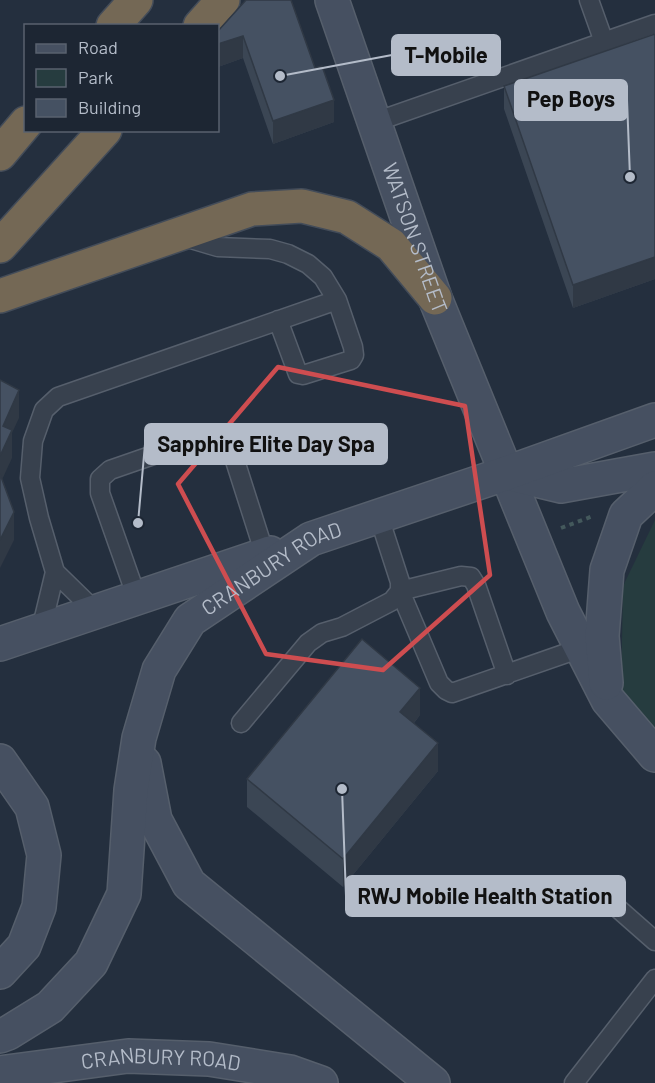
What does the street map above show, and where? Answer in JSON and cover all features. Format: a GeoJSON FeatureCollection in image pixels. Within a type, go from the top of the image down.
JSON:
{"type":"FeatureCollection","features":[{"type":"Feature","properties":{"kind":"highway"},"geometry":{"type":"LineString","coordinates":[[115,24],[136,0]]}},
{"type":"Feature","properties":{"kind":"highway"},"geometry":{"type":"LineString","coordinates":[[202,24],[223,0]]}},
{"type":"Feature","properties":{"kind":"highway"},"geometry":{"type":"LineString","coordinates":[[0,154],[24,125]]}},
{"type":"Feature","properties":{"kind":"highway"},"geometry":{"type":"LineString","coordinates":[[0,246],[103,132]]}},
{"type":"Feature","properties":{"kind":"highway"},"geometry":{"type":"LineString","coordinates":[[0,296],[252,209],[302,206],[347,217],[391,245],[435,298]]}},
{"type":"Feature","properties":{"kind":"main road","name":"WATSON STREET"},"geometry":{"type":"LineString","coordinates":[[332,0],[435,298],[507,473]]}},
{"type":"Feature","properties":{"kind":"main road","name":"CRANBURY ROAD"},"geometry":{"type":"LineString","coordinates":[[0,1036],[50,1007],[91,963],[124,894],[131,790],[139,738],[159,670],[190,620],[267,561],[311,539],[655,420]]}},
{"type":"Feature","properties":{"kind":"main road"},"geometry":{"type":"LineString","coordinates":[[507,473],[561,486],[655,469]]}},
{"type":"Feature","properties":{"kind":"main road"},"geometry":{"type":"LineString","coordinates":[[507,473],[563,612],[608,700],[655,756]]}},
{"type":"Feature","properties":{"kind":"main road"},"geometry":{"type":"LineString","coordinates":[[608,700],[602,636],[607,570],[626,515],[655,488]]}},
{"type":"Feature","properties":{"kind":"main road"},"geometry":{"type":"LineString","coordinates":[[0,644],[137,598],[267,561]]}},
{"type":"Feature","properties":{"kind":"main road"},"geometry":{"type":"LineString","coordinates":[[139,738],[155,820],[189,884],[433,1083]]}},
{"type":"Feature","properties":{"kind":"main road"},"geometry":{"type":"LineString","coordinates":[[0,760],[32,807],[44,855],[39,907],[24,946],[0,972]]}},
{"type":"Feature","properties":{"kind":"main road","name":"CRANBURY ROAD"},"geometry":{"type":"LineString","coordinates":[[0,1073],[140,1056],[209,1059],[290,1072],[321,1083]]}},
{"type":"Feature","properties":{"kind":"lane"},"geometry":{"type":"LineString","coordinates":[[589,0],[603,42]]}},
{"type":"Feature","properties":{"kind":"lane"},"geometry":{"type":"LineString","coordinates":[[375,122],[655,24]]}},
{"type":"Feature","properties":{"kind":"lane"},"geometry":{"type":"LineString","coordinates":[[177,234],[218,247],[270,249],[309,264],[323,278],[337,300],[354,355],[351,360],[303,375],[298,374],[278,320]]}},
{"type":"Feature","properties":{"kind":"lane"},"geometry":{"type":"LineString","coordinates":[[96,612],[55,572],[39,518],[30,478],[33,441],[44,410],[58,397],[337,300]]}},
{"type":"Feature","properties":{"kind":"lane"},"geometry":{"type":"LineString","coordinates":[[137,598],[100,493],[100,479],[110,470],[214,434],[223,437],[230,445],[267,561]]}},
{"type":"Feature","properties":{"kind":"lane"},"geometry":{"type":"LineString","coordinates":[[379,517],[400,582],[400,591],[439,683],[446,690],[452,693],[581,648]]}},
{"type":"Feature","properties":{"kind":"lane"},"geometry":{"type":"LineString","coordinates":[[41,630],[55,572]]}},
{"type":"Feature","properties":{"kind":"lane"},"geometry":{"type":"LineString","coordinates":[[241,723],[308,643],[322,633],[342,627],[392,601],[400,591],[461,576],[471,577],[476,585],[507,675]]}},
{"type":"Feature","properties":{"kind":"lane"},"geometry":{"type":"LineString","coordinates":[[604,897],[655,941]]}},
{"type":"Feature","properties":{"kind":"lane"},"geometry":{"type":"LineString","coordinates":[[574,1083],[655,980]]}},
{"type":"Feature","properties":{"kind":"path"},"geometry":{"type":"LineString","coordinates":[[552,531],[602,512]]}},
{"type":"Feature","properties":{"kind":"highlighted area"},"geometry":{"type":"Polygon","coordinates":[[[278,367],[465,406],[490,575],[383,670],[266,654],[178,484],[278,367]]]}},
{"type":"Feature","properties":{"kind":"green space"},"geometry":{"type":"Polygon","coordinates":[[[655,520],[655,730],[621,692],[623,586],[655,520]]]}},
{"type":"Feature","properties":{"kind":"building"},"geometry":{"type":"Polygon","coordinates":[[[246,0],[291,0],[315,68],[322,66],[334,100],[273,121],[243,36],[219,44],[219,30],[246,0]]]}},
{"type":"Feature","properties":{"kind":"building"},"geometry":{"type":"Polygon","coordinates":[[[655,34],[655,257],[573,285],[504,86],[655,34]]]}},
{"type":"Feature","properties":{"kind":"building"},"geometry":{"type":"Polygon","coordinates":[[[0,380],[19,390],[3,426],[12,430],[0,456],[0,380]]]}},
{"type":"Feature","properties":{"kind":"building"},"geometry":{"type":"Polygon","coordinates":[[[0,474],[14,512],[0,540],[0,474]]]}},
{"type":"Feature","properties":{"kind":"building"},"geometry":{"type":"Polygon","coordinates":[[[362,639],[420,688],[400,712],[438,743],[343,859],[247,779],[362,639]]]}},
{"type":"Feature","properties":{"kind":"place","name":"T-Mobile"},"geometry":{"type":"Point","coordinates":[280,76]}},
{"type":"Feature","properties":{"kind":"place","name":"Pep Boys"},"geometry":{"type":"Point","coordinates":[630,177]}},
{"type":"Feature","properties":{"kind":"place","name":"Sapphire Elite Day Spa"},"geometry":{"type":"Point","coordinates":[138,523]}},
{"type":"Feature","properties":{"kind":"place","name":"RWJ Mobile Health Station"},"geometry":{"type":"Point","coordinates":[342,789]}}]}
